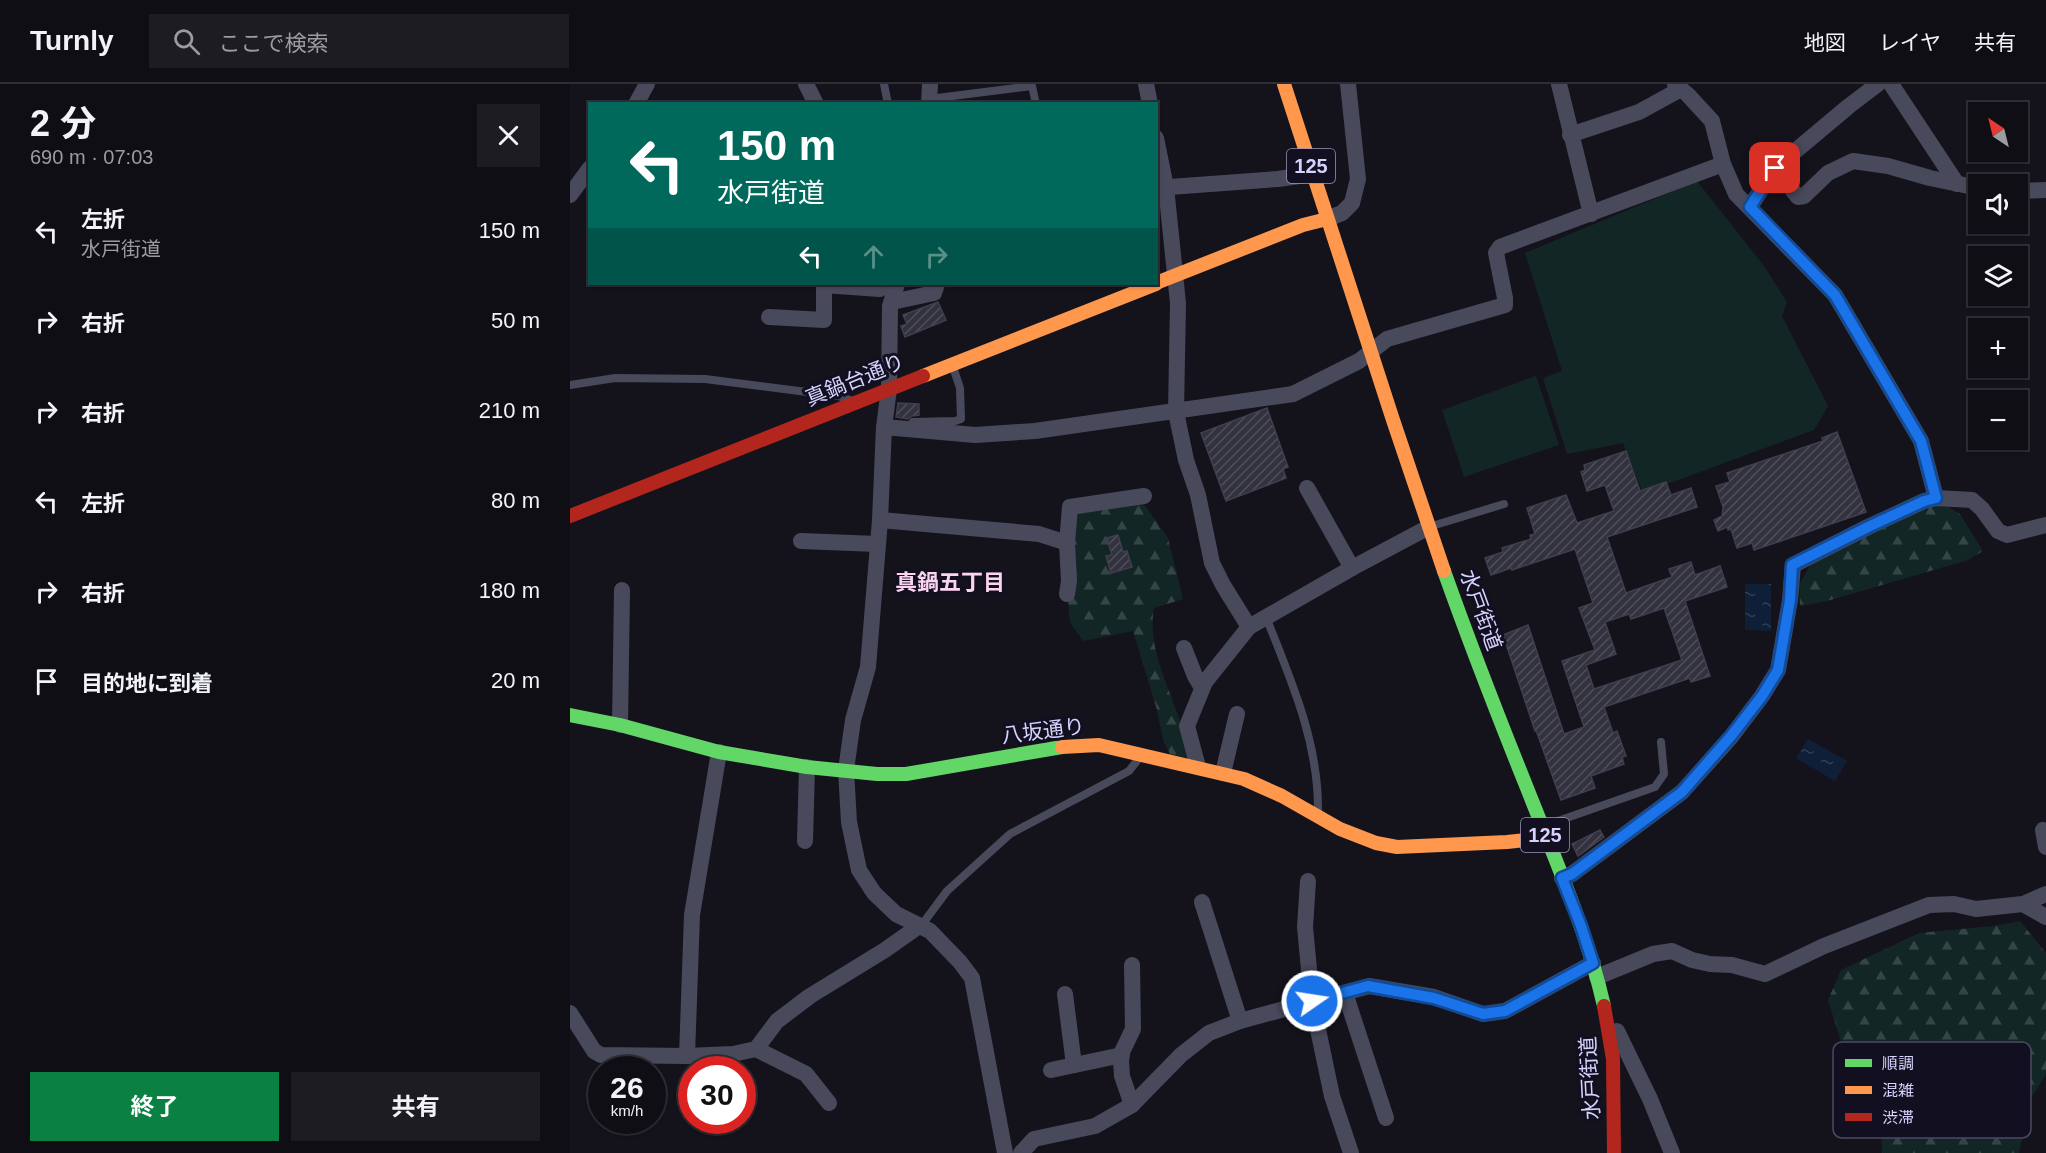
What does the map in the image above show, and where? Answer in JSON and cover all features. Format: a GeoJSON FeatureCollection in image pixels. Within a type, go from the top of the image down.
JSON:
{"type":"FeatureCollection","features":[{"type":"Feature","properties":{"kind":"main road","name":"水戸街道"},"geometry":{"type":"LineString","coordinates":[[1284,84],[1429,527],[1483,679],[1581,926],[1595,970],[1604,1004],[1612,1052],[1611,1153]]}},
{"type":"Feature","properties":{"kind":"main road","name":"真鍋台通り"},"geometry":{"type":"LineString","coordinates":[[1158,282],[1303,225],[1327,219]]}},
{"type":"Feature","properties":{"kind":"main road","name":"真鍋台通り"},"geometry":{"type":"LineString","coordinates":[[570,516],[1151,285]]}},
{"type":"Feature","properties":{"kind":"main road","name":"八坂通り"},"geometry":{"type":"LineString","coordinates":[[570,715],[620,724],[719,752],[807,767],[876,774],[906,774],[1052,748],[1100,745],[1178,765],[1224,773],[1274,792],[1340,829],[1376,843],[1397,847],[1507,842],[1526,840],[1544,832]]}},
{"type":"Feature","properties":{"kind":"street"},"geometry":{"type":"LineString","coordinates":[[637,102],[647,84]]}},
{"type":"Feature","properties":{"kind":"street"},"geometry":{"type":"LineString","coordinates":[[806,84],[815,102]]}},
{"type":"Feature","properties":{"kind":"street"},"geometry":{"type":"LineString","coordinates":[[1146,84],[1150,102]]}},
{"type":"Feature","properties":{"kind":"street"},"geometry":{"type":"LineString","coordinates":[[1327,219],[1342,213],[1352,203],[1358,179],[1348,84]]}},
{"type":"Feature","properties":{"kind":"street"},"geometry":{"type":"LineString","coordinates":[[1559,84],[1590,214]]}},
{"type":"Feature","properties":{"kind":"street"},"geometry":{"type":"LineString","coordinates":[[1750,207],[1775,168],[1878,84]]}},
{"type":"Feature","properties":{"kind":"street"},"geometry":{"type":"LineString","coordinates":[[1891,84],[1957,184]]}},
{"type":"Feature","properties":{"kind":"street"},"geometry":{"type":"LineString","coordinates":[[1570,135],[1639,112],[1678,86],[1712,121],[1724,164],[1736,194],[1835,295],[1921,441],[1936,498]]}},
{"type":"Feature","properties":{"kind":"street"},"geometry":{"type":"LineString","coordinates":[[1158,158],[1178,303],[1176,412],[1186,460],[1198,495],[1212,563],[1249,627]]}},
{"type":"Feature","properties":{"kind":"street"},"geometry":{"type":"LineString","coordinates":[[1775,168],[1798,197],[1804,196],[1828,173],[1853,161],[1888,166],[1968,186]]}},
{"type":"Feature","properties":{"kind":"street"},"geometry":{"type":"LineString","coordinates":[[884,423],[975,435],[1035,431],[1293,394],[1359,361],[1387,339],[1505,305],[1506,298],[1496,253],[1500,248],[1724,164]]}},
{"type":"Feature","properties":{"kind":"street"},"geometry":{"type":"LineString","coordinates":[[570,195],[588,171]]}},
{"type":"Feature","properties":{"kind":"street"},"geometry":{"type":"LineString","coordinates":[[1161,188],[1278,180],[1313,174]]}},
{"type":"Feature","properties":{"kind":"street"},"geometry":{"type":"LineString","coordinates":[[2028,191],[2046,190]]}},
{"type":"Feature","properties":{"kind":"street"},"geometry":{"type":"LineString","coordinates":[[770,317],[824,320],[824,285],[879,286],[891,304]]}},
{"type":"Feature","properties":{"kind":"street"},"geometry":{"type":"LineString","coordinates":[[897,285],[891,304],[889,389],[884,423],[880,520],[868,668],[853,720],[846,770],[849,822],[859,870],[874,892],[896,914],[930,931],[972,978],[1005,1153]]}},
{"type":"Feature","properties":{"kind":"street"},"geometry":{"type":"LineString","coordinates":[[891,304],[934,293],[937,285]]}},
{"type":"Feature","properties":{"kind":"street"},"geometry":{"type":"LineString","coordinates":[[1307,488],[1352,568]]}},
{"type":"Feature","properties":{"kind":"street"},"geometry":{"type":"LineString","coordinates":[[1067,594],[1070,507],[1144,496]]}},
{"type":"Feature","properties":{"kind":"street"},"geometry":{"type":"LineString","coordinates":[[1562,878],[1572,874],[1682,792],[1762,696],[1778,670],[1787,620],[1792,565],[1868,527],[1924,501],[1936,498],[1971,500],[1982,509],[1998,531],[2007,535],[2046,527]]}},
{"type":"Feature","properties":{"kind":"street"},"geometry":{"type":"LineString","coordinates":[[880,520],[1039,534],[1067,543]]}},
{"type":"Feature","properties":{"kind":"street"},"geometry":{"type":"LineString","coordinates":[[1198,767],[1187,726],[1202,688],[1223,657],[1249,627],[1429,527]]}},
{"type":"Feature","properties":{"kind":"street"},"geometry":{"type":"LineString","coordinates":[[801,541],[877,544]]}},
{"type":"Feature","properties":{"kind":"street"},"geometry":{"type":"LineString","coordinates":[[620,724],[622,590]]}},
{"type":"Feature","properties":{"kind":"street"},"geometry":{"type":"LineString","coordinates":[[1184,648],[1202,688]]}},
{"type":"Feature","properties":{"kind":"street"},"geometry":{"type":"LineString","coordinates":[[1224,773],[1237,714]]}},
{"type":"Feature","properties":{"kind":"street"},"geometry":{"type":"LineString","coordinates":[[687,1056],[692,915],[719,752]]}},
{"type":"Feature","properties":{"kind":"street"},"geometry":{"type":"LineString","coordinates":[[805,841],[807,767]]}},
{"type":"Feature","properties":{"kind":"street"},"geometry":{"type":"LineString","coordinates":[[2043,830],[2046,847]]}},
{"type":"Feature","properties":{"kind":"street"},"geometry":{"type":"LineString","coordinates":[[1308,881],[1305,927],[1312,1001],[1332,1096],[1351,1153]]}},
{"type":"Feature","properties":{"kind":"street"},"geometry":{"type":"LineString","coordinates":[[1021,1153],[1034,1139],[1095,1126],[1132,1105],[1181,1055],[1209,1033],[1240,1021],[1368,986],[1434,998],[1483,1014],[1505,1011],[1595,970],[1653,954],[1672,951],[1692,960],[1732,965],[1765,974],[1824,946],[1929,906],[1954,904],[1976,909],[2023,904],[2046,894]]}},
{"type":"Feature","properties":{"kind":"street"},"geometry":{"type":"LineString","coordinates":[[1202,902],[1240,1021]]}},
{"type":"Feature","properties":{"kind":"street"},"geometry":{"type":"LineString","coordinates":[[2023,904],[2046,917]]}},
{"type":"Feature","properties":{"kind":"street"},"geometry":{"type":"LineString","coordinates":[[756,1049],[777,1021],[810,996],[920,926]]}},
{"type":"Feature","properties":{"kind":"street"},"geometry":{"type":"LineString","coordinates":[[1132,965],[1133,1029],[1122,1055],[1122,1076],[1132,1105]]}},
{"type":"Feature","properties":{"kind":"street"},"geometry":{"type":"LineString","coordinates":[[1065,993],[1074,1065]]}},
{"type":"Feature","properties":{"kind":"street"},"geometry":{"type":"LineString","coordinates":[[1345,993],[1386,1118]]}},
{"type":"Feature","properties":{"kind":"street"},"geometry":{"type":"LineString","coordinates":[[1604,1004],[1650,1099],[1671,1153]]}},
{"type":"Feature","properties":{"kind":"street"},"geometry":{"type":"LineString","coordinates":[[570,1013],[594,1052],[601,1055],[687,1056],[733,1054],[756,1049],[806,1074],[829,1103]]}},
{"type":"Feature","properties":{"kind":"street"},"geometry":{"type":"LineString","coordinates":[[1051,1070],[1122,1055]]}},
{"type":"Feature","properties":{"kind":"lane"},"geometry":{"type":"LineString","coordinates":[[884,84],[888,102]]}},
{"type":"Feature","properties":{"kind":"lane"},"geometry":{"type":"LineString","coordinates":[[930,96],[1032,86],[1036,102]]}},
{"type":"Feature","properties":{"kind":"lane"},"geometry":{"type":"LineString","coordinates":[[884,423],[961,419],[960,388],[952,364]]}},
{"type":"Feature","properties":{"kind":"lane"},"geometry":{"type":"LineString","coordinates":[[570,385],[615,378],[705,379],[838,396],[856,402]]}},
{"type":"Feature","properties":{"kind":"lane"},"geometry":{"type":"LineString","coordinates":[[1429,527],[1504,504]]}},
{"type":"Feature","properties":{"kind":"lane"},"geometry":{"type":"LineString","coordinates":[[1266,617],[1299,702],[1306,727],[1316,778],[1318,817]]}},
{"type":"Feature","properties":{"kind":"lane"},"geometry":{"type":"LineString","coordinates":[[1544,832],[1555,822],[1655,787],[1664,774],[1661,742]]}},
{"type":"Feature","properties":{"kind":"lane"},"geometry":{"type":"LineString","coordinates":[[920,926],[947,891],[1010,834],[1129,771],[1142,756]]}},
{"type":"Feature","properties":{"kind":"green space"},"geometry":{"type":"Polygon","coordinates":[[[1697,181],[1764,266],[1787,302],[1782,316],[1828,406],[1814,430],[1643,493],[1623,443],[1567,454],[1543,378],[1562,371],[1525,253],[1697,181]]]}},
{"type":"Feature","properties":{"kind":"green space"},"geometry":{"type":"Polygon","coordinates":[[[1536,376],[1559,445],[1464,477],[1442,410],[1536,376]]]}},
{"type":"Feature","properties":{"kind":"green space"},"geometry":{"type":"Polygon","coordinates":[[[1141,500],[1168,538],[1183,599],[1154,608],[1153,637],[1181,725],[1188,758],[1170,754],[1163,740],[1157,710],[1133,631],[1083,641],[1070,622],[1068,601],[1074,512],[1141,500]]]}},
{"type":"Feature","properties":{"kind":"green space"},"geometry":{"type":"Polygon","coordinates":[[[1933,506],[1947,506],[1960,514],[1983,551],[1968,560],[1827,601],[1800,606],[1799,585],[1812,562],[1860,534],[1933,506]]]}},
{"type":"Feature","properties":{"kind":"green space"},"geometry":{"type":"Polygon","coordinates":[[[2020,921],[2046,953],[2046,1074],[2031,1098],[2031,1042],[1841,1042],[1828,1000],[1841,970],[1919,933],[2020,921]]]}},
{"type":"Feature","properties":{"kind":"green space"},"geometry":{"type":"Polygon","coordinates":[[[1882,1138],[2022,1138],[2019,1153],[1882,1153],[1882,1138]]]}},
{"type":"Feature","properties":{"kind":"water"},"geometry":{"type":"Polygon","coordinates":[[[1745,584],[1771,584],[1771,631],[1745,630],[1745,584]]]}},
{"type":"Feature","properties":{"kind":"water"},"geometry":{"type":"Polygon","coordinates":[[[1808,739],[1847,761],[1835,781],[1796,758],[1808,739]]]}},
{"type":"Feature","properties":{"kind":"building"},"geometry":{"type":"Polygon","coordinates":[[[938,302],[946,320],[905,337],[901,326],[907,324],[903,315],[938,302]]]}},
{"type":"Feature","properties":{"kind":"building"},"geometry":{"type":"Polygon","coordinates":[[[898,403],[919,404],[919,415],[908,419],[896,417],[898,403]]]}},
{"type":"Feature","properties":{"kind":"building"},"geometry":{"type":"Polygon","coordinates":[[[1267,408],[1288,467],[1283,469],[1286,478],[1226,501],[1201,433],[1267,408]]]}},
{"type":"Feature","properties":{"kind":"building"},"geometry":{"type":"Polygon","coordinates":[[[1837,432],[1866,512],[1754,550],[1752,543],[1737,548],[1731,529],[1728,530],[1727,527],[1718,531],[1714,520],[1722,516],[1723,507],[1716,486],[1730,482],[1727,473],[1823,441],[1822,438],[1837,432]]]}},
{"type":"Feature","properties":{"kind":"building"},"geometry":{"type":"Polygon","coordinates":[[[1626,451],[1640,491],[1666,482],[1671,495],[1691,488],[1697,507],[1607,537],[1626,593],[1672,577],[1669,569],[1691,562],[1695,575],[1720,566],[1727,587],[1685,601],[1710,676],[1691,682],[1690,678],[1604,707],[1613,733],[1617,731],[1626,756],[1622,757],[1624,764],[1591,776],[1595,788],[1561,800],[1503,635],[1528,625],[1564,734],[1584,727],[1562,661],[1595,650],[1579,608],[1593,603],[1575,549],[1491,575],[1485,558],[1503,552],[1502,548],[1531,539],[1530,535],[1535,534],[1527,508],[1566,495],[1577,523],[1614,511],[1605,485],[1587,491],[1581,472],[1585,470],[1584,465],[1626,451]],[[1664,608],[1631,619],[1629,614],[1605,622],[1616,654],[1586,665],[1594,689],[1682,660],[1664,608]]]}},
{"type":"Feature","properties":{"kind":"building"},"geometry":{"type":"Polygon","coordinates":[[[1118,535],[1123,552],[1127,551],[1132,567],[1111,573],[1106,556],[1112,555],[1107,538],[1118,535]]]}},
{"type":"Feature","properties":{"kind":"building"},"geometry":{"type":"Polygon","coordinates":[[[1600,830],[1604,837],[1578,856],[1572,844],[1600,830]]]}},
{"type":"Feature","properties":{"kind":"traffic: fast"},"geometry":{"type":"LineString","coordinates":[[1444,571],[1570,896],[1589,950],[1604,1006]]}},
{"type":"Feature","properties":{"kind":"traffic: fast"},"geometry":{"type":"LineString","coordinates":[[570,715],[620,725],[719,752],[807,767],[877,774],[906,774],[1062,747]]}},
{"type":"Feature","properties":{"kind":"traffic: slow"},"geometry":{"type":"LineString","coordinates":[[1284,84],[1444,571]]}},
{"type":"Feature","properties":{"kind":"traffic: slow"},"geometry":{"type":"LineString","coordinates":[[1158,282],[1303,225],[1327,219]]}},
{"type":"Feature","properties":{"kind":"traffic: slow"},"geometry":{"type":"LineString","coordinates":[[923,376],[1153,285]]}},
{"type":"Feature","properties":{"kind":"traffic: slow"},"geometry":{"type":"LineString","coordinates":[[1062,747],[1099,745],[1244,779],[1282,796],[1340,829],[1376,843],[1397,847],[1507,842],[1526,840],[1544,832]]}},
{"type":"Feature","properties":{"kind":"traffic: jam"},"geometry":{"type":"LineString","coordinates":[[570,516],[923,376]]}},
{"type":"Feature","properties":{"kind":"traffic: jam"},"geometry":{"type":"LineString","coordinates":[[1604,1006],[1613,1059],[1614,1153]]}},
{"type":"Feature","properties":{"kind":"district","name":"真鍋五丁目"},"geometry":{"type":"Point","coordinates":[950,582]}},
{"type":"Feature","properties":{"kind":"route"},"geometry":{"type":"LineString","coordinates":[[1312,1001],[1368,986],[1434,998],[1483,1014],[1505,1011],[1593,963],[1562,878],[1572,874],[1682,792],[1762,696],[1778,670],[1786,630],[1792,565],[1868,527],[1924,501],[1936,498],[1921,441],[1835,295],[1750,207],[1775,168]]}}]}
